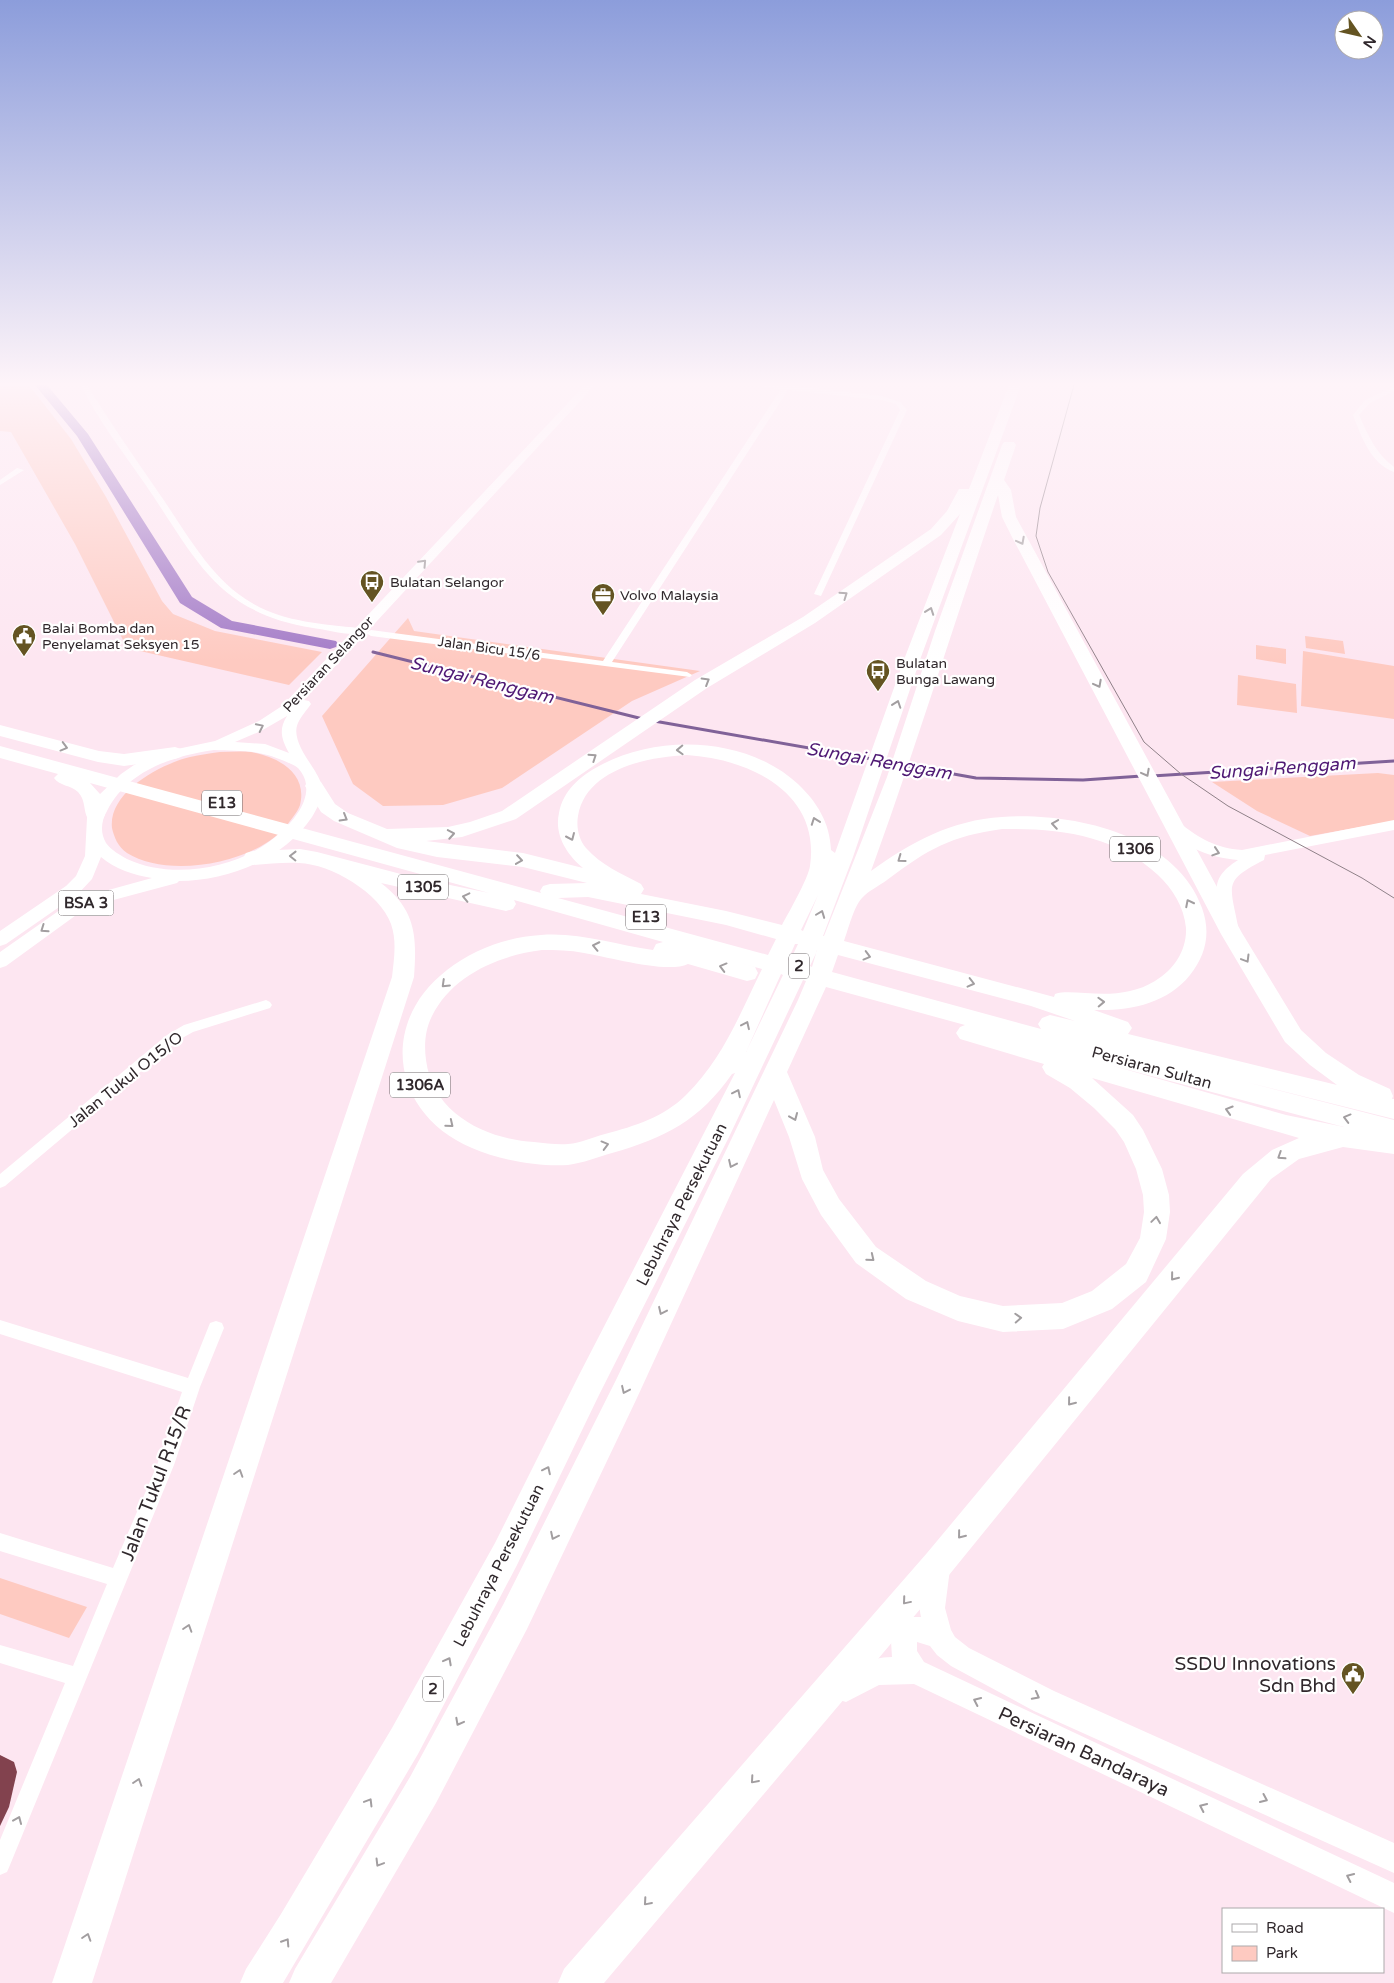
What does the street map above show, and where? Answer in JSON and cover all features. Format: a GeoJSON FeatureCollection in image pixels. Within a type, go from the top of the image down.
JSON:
{"type":"FeatureCollection","features":[{"type":"Feature","properties":{"kind":"highway"},"geometry":{"type":"LineString","coordinates":[[385,835],[432,836],[451,834],[479,828],[509,815],[701,684],[809,620],[936,532],[953,513],[963,493],[990,478],[1004,490],[1012,524],[1232,934],[1293,1036],[1318,1059],[1350,1082],[1394,1102]]}},
{"type":"Feature","properties":{"kind":"highway","name":"Lebuhraya Persekutuan"},"geometry":{"type":"LineString","coordinates":[[260,1983],[295,1928],[405,1741],[506,1554],[589,1384],[716,1137],[806,951],[871,780],[950,556],[990,478]]}},
{"type":"Feature","properties":{"kind":"highway","name":"Lebuhraya Persekutuan"},"geometry":{"type":"LineString","coordinates":[[308,1983],[423,1790],[515,1617],[626,1390],[809,1000],[852,895],[896,777],[990,478]]}},
{"type":"Feature","properties":{"kind":"highway"},"geometry":{"type":"LineString","coordinates":[[0,730],[98,756],[124,760],[175,753]]}},
{"type":"Feature","properties":{"kind":"highway","name":"E13"},"geometry":{"type":"LineString","coordinates":[[0,743],[442,868],[475,882],[744,941]]}},
{"type":"Feature","properties":{"kind":"highway"},"geometry":{"type":"LineString","coordinates":[[634,889],[594,867],[580,854],[567,830],[567,813],[575,795],[601,772],[639,756],[662,751],[709,751],[732,755],[752,762],[773,773],[802,797],[812,811],[819,833],[820,869]]}},
{"type":"Feature","properties":{"kind":"highway","name":"E13"},"geometry":{"type":"LineString","coordinates":[[0,752],[442,868],[550,891],[744,941],[913,994]]}},
{"type":"Feature","properties":{"kind":"highway"},"geometry":{"type":"LineString","coordinates":[[0,761],[76,782],[90,793],[93,800],[94,815]]}},
{"type":"Feature","properties":{"kind":"highway"},"geometry":{"type":"LineString","coordinates":[[716,1137],[716,1090],[820,869],[844,813],[871,780]]}},
{"type":"Feature","properties":{"kind":"highway"},"geometry":{"type":"LineString","coordinates":[[314,786],[328,808],[353,823],[404,843],[437,850],[531,862],[634,889],[690,911],[744,941],[913,994],[1001,1043],[1079,1081],[1124,1122],[1134,1137],[1149,1169],[1156,1196],[1157,1212],[1153,1239],[1136,1273],[1102,1300],[1063,1316],[1003,1319],[958,1308],[916,1290],[866,1255],[830,1207],[811,1171],[802,1137],[775,1072]]}},
{"type":"Feature","properties":{"kind":"highway","name":"1306"},"geometry":{"type":"LineString","coordinates":[[852,895],[918,848],[948,833],[983,824],[1019,821],[1050,823],[1080,828],[1113,838],[1135,849],[1170,874],[1190,902],[1196,920],[1197,931],[1195,948],[1183,970],[1166,987],[1135,999],[1101,1002],[1035,999]]}},
{"type":"Feature","properties":{"kind":"highway"},"geometry":{"type":"LineString","coordinates":[[72,1983],[403,977],[405,939],[401,921],[381,892],[333,862],[300,856],[253,858]]}},
{"type":"Feature","properties":{"kind":"highway","name":"1305"},"geometry":{"type":"LineString","coordinates":[[333,862],[416,885],[490,902],[514,905]]}},
{"type":"Feature","properties":{"kind":"highway"},"geometry":{"type":"LineString","coordinates":[[475,882],[514,905],[598,928],[696,959],[913,994],[1035,999],[1214,1057],[1270,1080]]}},
{"type":"Feature","properties":{"kind":"highway"},"geometry":{"type":"LineString","coordinates":[[550,891],[588,890],[690,911]]}},
{"type":"Feature","properties":{"kind":"highway","name":"1306A"},"geometry":{"type":"LineString","coordinates":[[696,959],[660,960],[588,944],[552,941],[519,945],[487,955],[455,974],[430,998],[418,1020],[412,1049],[418,1081],[427,1098],[439,1114],[456,1129],[478,1141],[522,1153],[570,1154],[635,1137],[672,1120],[693,1104],[712,1084],[734,1052]]}},
{"type":"Feature","properties":{"kind":"highway","name":"Persiaran Sultan"},"geometry":{"type":"LineString","coordinates":[[913,994],[1394,1109]]}},
{"type":"Feature","properties":{"kind":"highway","name":"Persiaran Sultan"},"geometry":{"type":"LineString","coordinates":[[913,994],[1394,1130]]}},
{"type":"Feature","properties":{"kind":"highway"},"geometry":{"type":"LineString","coordinates":[[1001,1043],[1242,1114],[1344,1138],[1394,1144]]}},
{"type":"Feature","properties":{"kind":"highway"},"geometry":{"type":"LineString","coordinates":[[578,1983],[938,1564],[1269,1164],[1288,1152],[1314,1143],[1344,1138]]}},
{"type":"Feature","properties":{"kind":"main road","name":"Persiaran Selangor"},"geometry":{"type":"LineString","coordinates":[[303,764],[288,736],[288,724],[365,632],[506,478]]}},
{"type":"Feature","properties":{"kind":"main road","name":"Persiaran Selangor"},"geometry":{"type":"LineString","coordinates":[[214,745],[255,730],[282,713],[365,632],[515,478]]}},
{"type":"Feature","properties":{"kind":"main road"},"geometry":{"type":"LineString","coordinates":[[214,745],[265,749],[303,764],[314,786],[309,811],[288,836],[253,858],[221,869],[186,875],[158,875],[133,870],[109,856],[95,838],[92,826],[94,815],[113,789],[130,775],[146,765],[175,753],[214,745]]}},
{"type":"Feature","properties":{"kind":"main road"},"geometry":{"type":"LineString","coordinates":[[1175,826],[1200,845],[1224,855],[1242,855],[1394,825]]}},
{"type":"Feature","properties":{"kind":"main road","name":"BSA 3"},"geometry":{"type":"LineString","coordinates":[[0,940],[72,890],[83,879],[93,856],[95,838]]}},
{"type":"Feature","properties":{"kind":"main road"},"geometry":{"type":"LineString","coordinates":[[1232,934],[1222,885],[1229,873],[1270,850]]}},
{"type":"Feature","properties":{"kind":"main road","name":"BSA 3"},"geometry":{"type":"LineString","coordinates":[[0,961],[74,909],[100,898],[186,875]]}},
{"type":"Feature","properties":{"kind":"main road","name":"Persiaran Bandaraya"},"geometry":{"type":"LineString","coordinates":[[938,1564],[932,1608],[939,1636],[946,1646],[960,1657],[1044,1701],[1394,1858]]}},
{"type":"Feature","properties":{"kind":"main road"},"geometry":{"type":"LineString","coordinates":[[915,1671],[902,1652],[906,1636],[910,1630],[919,1629],[939,1636]]}},
{"type":"Feature","properties":{"kind":"main road","name":"Persiaran Bandaraya"},"geometry":{"type":"LineString","coordinates":[[786,1743],[860,1677],[884,1669],[915,1671],[1394,1898]]}},
{"type":"Feature","properties":{"kind":"street","name":"Jalan Bicu 15/6"},"geometry":{"type":"LineString","coordinates":[[144,478],[198,556],[222,586],[246,604],[280,618],[301,623],[365,632],[687,675]]}},
{"type":"Feature","properties":{"kind":"street"},"geometry":{"type":"LineString","coordinates":[[606,664],[727,478]]}},
{"type":"Feature","properties":{"kind":"street"},"geometry":{"type":"LineString","coordinates":[[818,594],[872,478]]}},
{"type":"Feature","properties":{"kind":"street","name":"Jalan Tukul O15/O"},"geometry":{"type":"LineString","coordinates":[[0,1182],[172,1038],[189,1028],[266,1005]]}},
{"type":"Feature","properties":{"kind":"street"},"geometry":{"type":"LineString","coordinates":[[0,1328],[192,1387]]}},
{"type":"Feature","properties":{"kind":"street","name":"Jalan Tukul R15/R"},"geometry":{"type":"LineString","coordinates":[[0,1866],[165,1465],[192,1387],[216,1328]]}},
{"type":"Feature","properties":{"kind":"street"},"geometry":{"type":"LineString","coordinates":[[0,1542],[118,1579]]}},
{"type":"Feature","properties":{"kind":"street"},"geometry":{"type":"LineString","coordinates":[[3,1658],[77,1677]]}},
{"type":"Feature","properties":{"kind":"green space"},"geometry":{"type":"Polygon","coordinates":[[[37,478],[94,478],[162,601],[173,614],[215,631],[322,652],[289,685],[127,648],[75,544],[37,478]]]}},
{"type":"Feature","properties":{"kind":"green space"},"geometry":{"type":"Polygon","coordinates":[[[408,618],[414,631],[700,671],[632,701],[502,788],[443,805],[383,806],[353,784],[322,716],[408,618]]]}},
{"type":"Feature","properties":{"kind":"green space"},"geometry":{"type":"Polygon","coordinates":[[[1305,636],[1343,641],[1345,654],[1306,648],[1305,636]]]}},
{"type":"Feature","properties":{"kind":"green space"},"geometry":{"type":"Polygon","coordinates":[[[1256,645],[1286,649],[1286,664],[1256,659],[1256,645]]]}},
{"type":"Feature","properties":{"kind":"green space"},"geometry":{"type":"Polygon","coordinates":[[[1303,651],[1394,666],[1394,719],[1301,706],[1303,651]]]}},
{"type":"Feature","properties":{"kind":"green space"},"geometry":{"type":"Polygon","coordinates":[[[1238,675],[1296,684],[1297,713],[1237,705],[1238,675]]]}},
{"type":"Feature","properties":{"kind":"green space"},"geometry":{"type":"Polygon","coordinates":[[[220,752],[251,752],[261,754],[289,768],[295,775],[300,784],[300,805],[297,812],[277,836],[259,848],[237,857],[214,863],[190,866],[166,865],[145,861],[127,853],[121,848],[112,828],[113,815],[118,803],[127,792],[152,773],[165,766],[190,757],[220,752]]]}},
{"type":"Feature","properties":{"kind":"green space"},"geometry":{"type":"Polygon","coordinates":[[[1378,773],[1394,775],[1394,821],[1310,836],[1257,811],[1212,782],[1378,773]]]}},
{"type":"Feature","properties":{"kind":"green space"},"geometry":{"type":"Polygon","coordinates":[[[0,1578],[87,1607],[69,1638],[0,1614],[0,1578]]]}},
{"type":"Feature","properties":{"kind":"waterway","name":"Sungai Renggam"},"geometry":{"type":"LineString","coordinates":[[109,478],[186,600],[227,625],[330,644]]}},
{"type":"Feature","properties":{"kind":"waterway","name":"Sungai Renggam"},"geometry":{"type":"LineString","coordinates":[[373,652],[643,719]]}},
{"type":"Feature","properties":{"kind":"waterway","name":"Sungai Renggam"},"geometry":{"type":"LineString","coordinates":[[654,721],[872,759]]}},
{"type":"Feature","properties":{"kind":"waterway","name":"Sungai Renggam"},"geometry":{"type":"LineString","coordinates":[[881,761],[896,764]]}},
{"type":"Feature","properties":{"kind":"waterway","name":"Sungai Renggam"},"geometry":{"type":"LineString","coordinates":[[1152,776],[1394,761]]}},
{"type":"Feature","properties":{"kind":"waterway","name":"Sungai Renggam"},"geometry":{"type":"LineString","coordinates":[[903,765],[976,778],[1083,780],[1142,776]]}},
{"type":"Feature","properties":{"kind":"tram line"},"geometry":{"type":"LineString","coordinates":[[1048,478],[1040,508],[1036,536],[1048,572],[1144,742],[1181,774],[1228,806],[1362,878],[1394,898]]}},
{"type":"Feature","properties":{"kind":"place","name":"Bulatan Selangor"},"geometry":{"type":"Point","coordinates":[372,603]}},
{"type":"Feature","properties":{"kind":"place","name":"Volvo Malaysia"},"geometry":{"type":"Point","coordinates":[603,616]}},
{"type":"Feature","properties":{"kind":"place","name":"Balai Bomba dan Penyelamat Seksyen 15"},"geometry":{"type":"Point","coordinates":[24,657]}},
{"type":"Feature","properties":{"kind":"place","name":"Bulatan Bunga Lawang"},"geometry":{"type":"Point","coordinates":[878,692]}},
{"type":"Feature","properties":{"kind":"place","name":"SSDU Innovations Sdn Bhd"},"geometry":{"type":"Point","coordinates":[1353,1695]}}]}
